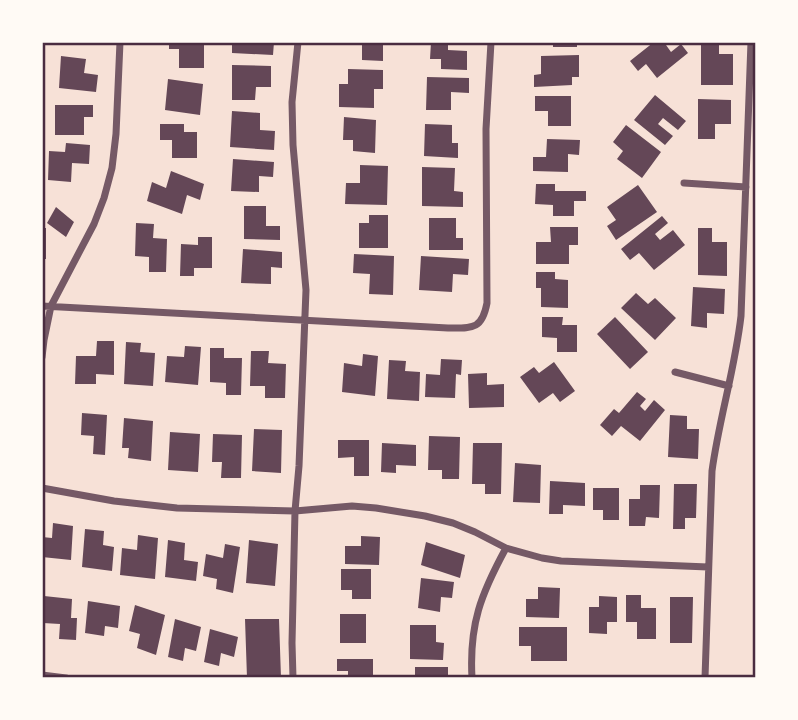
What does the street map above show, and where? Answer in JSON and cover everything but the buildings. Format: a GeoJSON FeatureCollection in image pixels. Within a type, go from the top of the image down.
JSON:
{"type":"FeatureCollection","features":[{"type":"Feature","properties":{"kind":"street"},"geometry":{"type":"LineString","coordinates":[[42,357],[51,306],[94,224],[104,198],[116,134],[120,42]]}},
{"type":"Feature","properties":{"kind":"street"},"geometry":{"type":"LineString","coordinates":[[293,678],[295,511],[306,290],[293,145],[292,102],[298,42]]}},
{"type":"Feature","properties":{"kind":"street"},"geometry":{"type":"LineString","coordinates":[[42,306],[465,328],[478,324],[485,316],[487,303],[486,129],[491,42]]}},
{"type":"Feature","properties":{"kind":"street"},"geometry":{"type":"LineString","coordinates":[[705,678],[712,471],[716,441],[738,347],[741,316],[751,42]]}},
{"type":"Feature","properties":{"kind":"street"},"geometry":{"type":"LineString","coordinates":[[684,183],[746,187]]}},
{"type":"Feature","properties":{"kind":"street"},"geometry":{"type":"LineString","coordinates":[[676,372],[729,386]]}},
{"type":"Feature","properties":{"kind":"street"},"geometry":{"type":"LineString","coordinates":[[42,488],[149,506],[177,508],[295,511],[352,506],[376,508],[453,523],[506,548],[542,558],[708,567]]}},
{"type":"Feature","properties":{"kind":"street"},"geometry":{"type":"LineString","coordinates":[[472,678],[472,634],[476,614],[506,548]]}},
{"type":"Feature","properties":{"kind":"street"},"geometry":{"type":"LineString","coordinates":[[42,675],[66,678]]}}]}
